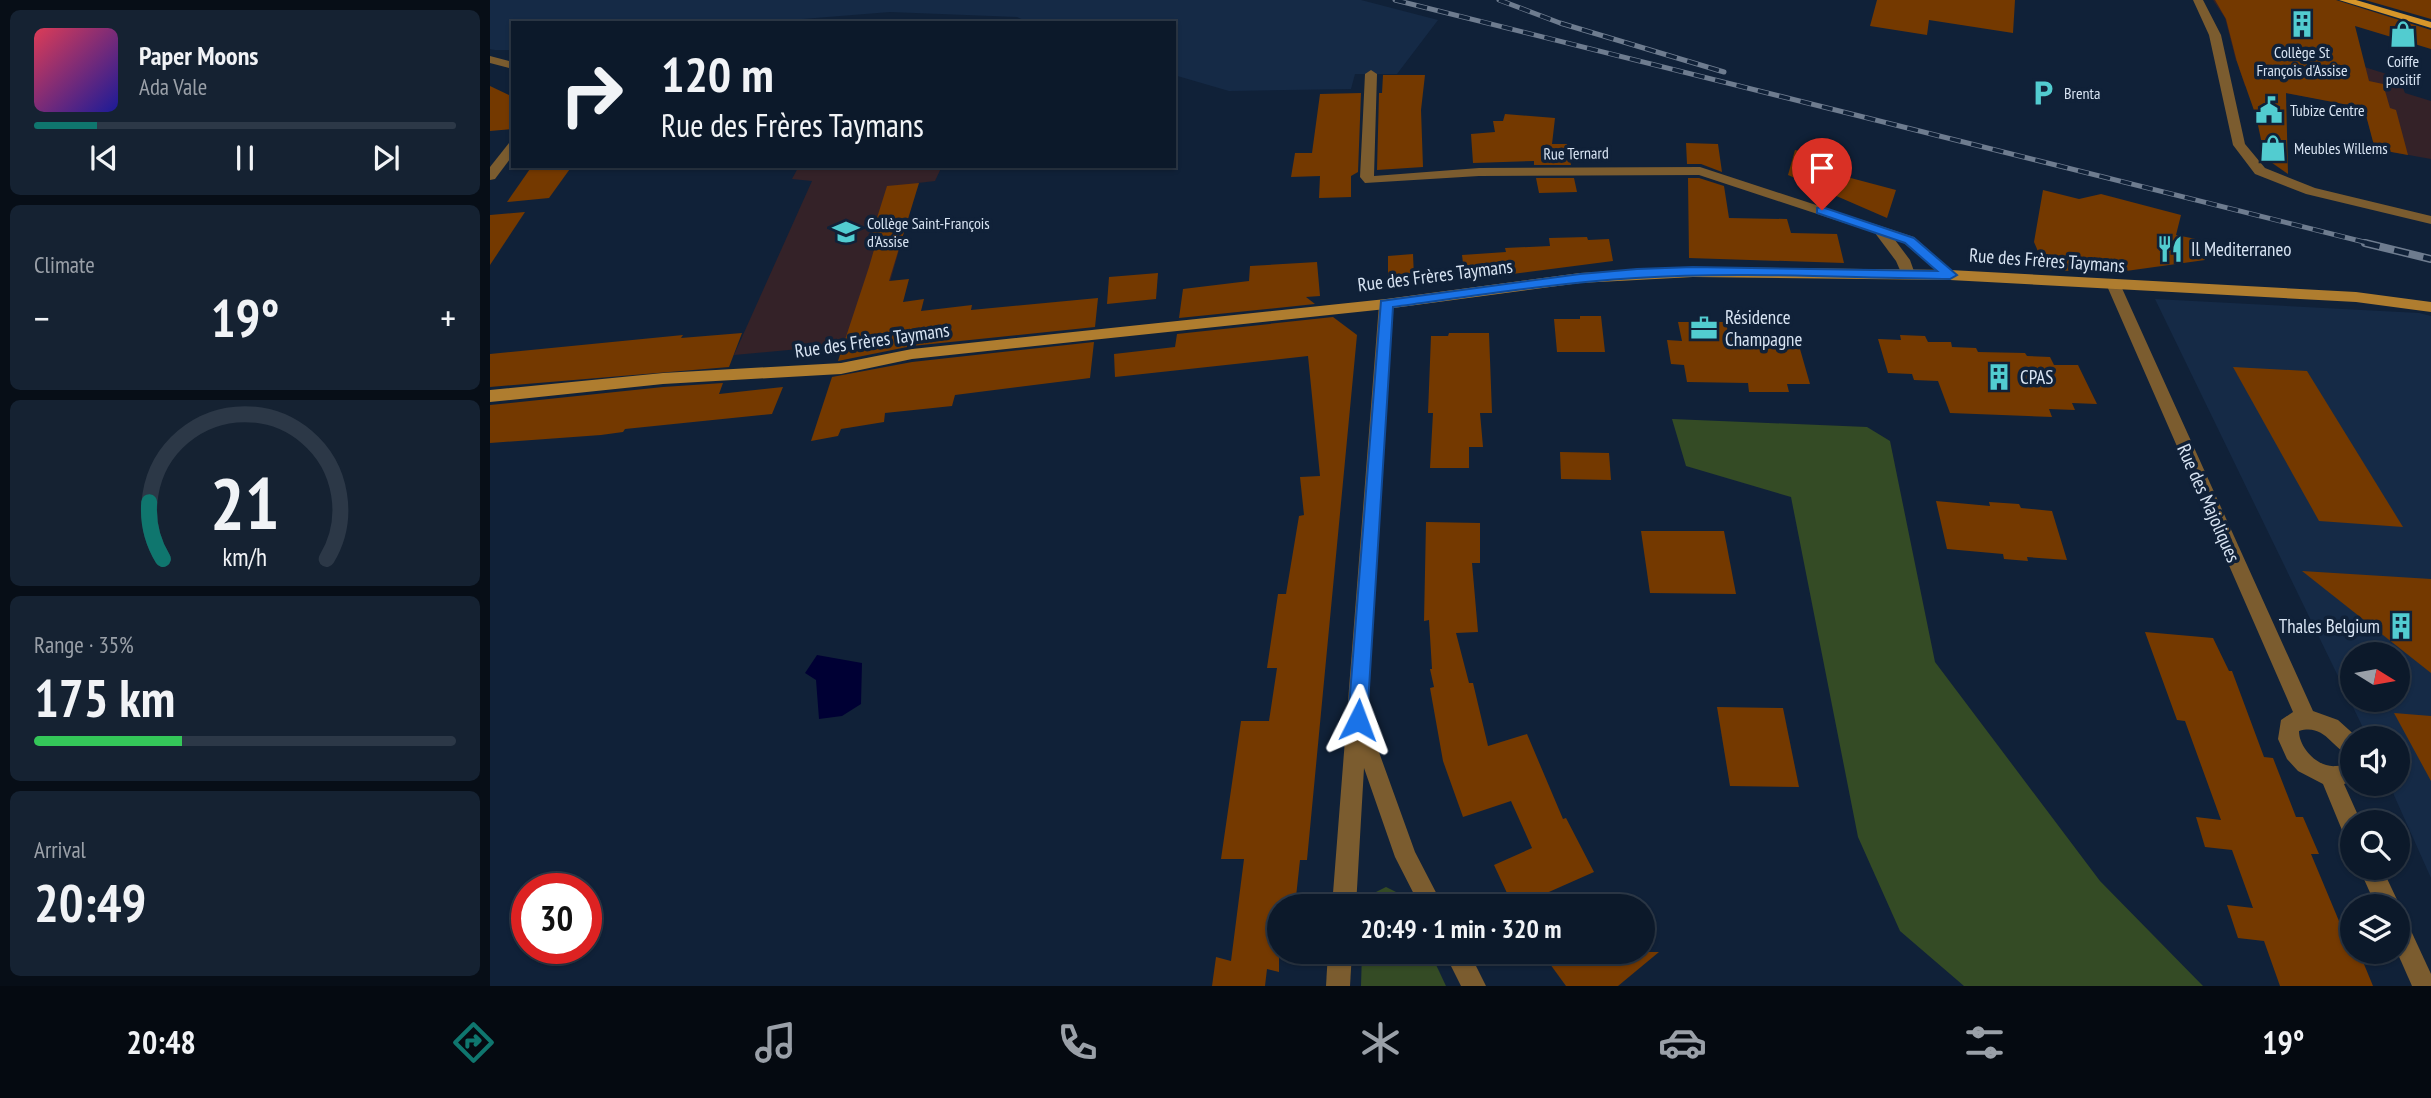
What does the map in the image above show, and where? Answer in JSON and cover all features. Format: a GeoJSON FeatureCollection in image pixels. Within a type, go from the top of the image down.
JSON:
{"type":"FeatureCollection","features":[{"type":"Feature","properties":{"kind":"main road"},"geometry":{"type":"LineString","coordinates":[[2344,0],[2430,23]]}},
{"type":"Feature","properties":{"kind":"street"},"geometry":{"type":"LineString","coordinates":[[2198,0],[2215,35],[2239,145],[2260,172],[2311,191],[2431,220]]}},
{"type":"Feature","properties":{"kind":"street"},"geometry":{"type":"LineString","coordinates":[[490,60],[511,65]]}},
{"type":"Feature","properties":{"kind":"street","name":"Rue Ternard"},"geometry":{"type":"LineString","coordinates":[[1371,74],[1367,144],[1367,177],[1370,180],[1479,172],[1700,171],[1909,240],[1950,275]]}},
{"type":"Feature","properties":{"kind":"street"},"geometry":{"type":"LineString","coordinates":[[490,176],[511,149]]}},
{"type":"Feature","properties":{"kind":"street"},"geometry":{"type":"LineString","coordinates":[[1880,230],[1903,260],[1908,274]]}},
{"type":"Feature","properties":{"kind":"street","name":"Rue des Frères Taymans"},"geometry":{"type":"LineString","coordinates":[[490,396],[718,374],[773,374],[856,366],[912,355],[1386,304],[1637,273],[1950,275],[2114,286],[2356,297],[2431,307]]}},
{"type":"Feature","properties":{"kind":"street","name":"Rue des Majoliques"},"geometry":{"type":"LineString","coordinates":[[2114,286],[2306,718]]}},
{"type":"Feature","properties":{"kind":"street"},"geometry":{"type":"LineString","coordinates":[[1345,894],[1386,304]]}},
{"type":"Feature","properties":{"kind":"street"},"geometry":{"type":"LineString","coordinates":[[2340,735],[2331,726],[2306,718],[2295,720],[2288,725],[2285,733],[2288,744],[2304,764],[2330,776],[2340,776]]}},
{"type":"Feature","properties":{"kind":"street"},"geometry":{"type":"LineString","coordinates":[[1358,720],[1406,857],[1426,894]]}},
{"type":"Feature","properties":{"kind":"street"},"geometry":{"type":"LineString","coordinates":[[2330,776],[2345,810]]}},
{"type":"Feature","properties":{"kind":"street"},"geometry":{"type":"LineString","coordinates":[[2410,955],[2424,986]]}},
{"type":"Feature","properties":{"kind":"street"},"geometry":{"type":"LineString","coordinates":[[1338,986],[1339,964]]}},
{"type":"Feature","properties":{"kind":"street"},"geometry":{"type":"LineString","coordinates":[[1462,964],[1474,986]]}},
{"type":"Feature","properties":{"kind":"shaded area"},"geometry":{"type":"Polygon","coordinates":[[[490,0],[1361,0],[1438,20],[1397,74],[1355,74],[1351,89],[1229,91],[1176,76],[1176,21],[1026,21],[1017,17],[890,12],[777,21],[511,21],[511,50],[490,49],[490,0]]]}},
{"type":"Feature","properties":{"kind":"shaded area"},"geometry":{"type":"Polygon","coordinates":[[[2213,0],[2309,0],[2355,64],[2399,78],[2405,93],[2431,101],[2431,159],[2375,149],[2364,107],[2245,86],[2239,68],[2293,79],[2294,74],[2236,61],[2225,18],[2213,0]]]}},
{"type":"Feature","properties":{"kind":"shaded area","name":"Collège Saint-François d'Assise"},"geometry":{"type":"Polygon","coordinates":[[[798,168],[941,168],[935,181],[918,183],[873,342],[734,355],[812,181],[792,179],[798,168]]]}},
{"type":"Feature","properties":{"kind":"shaded area"},"geometry":{"type":"Polygon","coordinates":[[[2155,299],[2419,313],[2431,316],[2431,878],[2410,831],[2410,810],[2401,810],[2394,796],[2410,796],[2410,726],[2362,726],[2355,712],[2410,712],[2410,642],[2340,642],[2340,680],[2155,299]]]}},
{"type":"Feature","properties":{"kind":"shaded area"},"geometry":{"type":"Polygon","coordinates":[[[817,655],[862,663],[861,704],[842,716],[819,719],[816,680],[805,673],[817,655]]]}},
{"type":"Feature","properties":{"kind":"green space"},"geometry":{"type":"Polygon","coordinates":[[[1672,419],[1867,427],[1890,441],[1935,662],[2100,881],[2203,986],[1964,986],[1900,931],[1858,837],[1791,497],[1686,466],[1672,419]]]}},
{"type":"Feature","properties":{"kind":"green space"},"geometry":{"type":"Polygon","coordinates":[[[1386,887],[1400,894],[1372,894],[1386,887]]]}},
{"type":"Feature","properties":{"kind":"green space"},"geometry":{"type":"Polygon","coordinates":[[[1362,964],[1436,964],[1446,986],[1361,986],[1362,964]]]}},
{"type":"Feature","properties":{"kind":"building"},"geometry":{"type":"Polygon","coordinates":[[[1877,0],[2015,0],[2013,33],[1929,20],[1927,35],[1870,26],[1877,0]]]}},
{"type":"Feature","properties":{"kind":"building"},"geometry":{"type":"Polygon","coordinates":[[[2215,0],[2336,0],[2431,30],[2431,49],[2355,26],[2369,81],[2383,84],[2390,108],[2396,110],[2408,155],[2375,149],[2364,108],[2286,93],[2288,174],[2265,158],[2256,116],[2237,62],[2226,19],[2215,0]]]}},
{"type":"Feature","properties":{"kind":"building"},"geometry":{"type":"Polygon","coordinates":[[[2365,0],[2431,0],[2431,19],[2365,0]]]}},
{"type":"Feature","properties":{"kind":"building"},"geometry":{"type":"Polygon","coordinates":[[[1383,75],[1425,75],[1421,110],[1423,167],[1377,170],[1379,93],[1382,93],[1383,75]]]}},
{"type":"Feature","properties":{"kind":"building"},"geometry":{"type":"Polygon","coordinates":[[[490,86],[511,96],[511,129],[490,131],[490,86]]]}},
{"type":"Feature","properties":{"kind":"building"},"geometry":{"type":"Polygon","coordinates":[[[1361,93],[1358,172],[1351,176],[1351,197],[1319,198],[1320,176],[1291,177],[1295,153],[1312,153],[1320,94],[1361,93]]]}},
{"type":"Feature","properties":{"kind":"building"},"geometry":{"type":"Polygon","coordinates":[[[1505,114],[1555,118],[1552,144],[1567,144],[1571,165],[1534,165],[1534,161],[1473,163],[1471,134],[1495,132],[1493,121],[1503,121],[1505,114]]]}},
{"type":"Feature","properties":{"kind":"building"},"geometry":{"type":"Polygon","coordinates":[[[1686,143],[1718,144],[1722,172],[1701,164],[1687,164],[1686,143]]]}},
{"type":"Feature","properties":{"kind":"building"},"geometry":{"type":"Polygon","coordinates":[[[1795,150],[1825,158],[1823,162],[1851,169],[1847,177],[1896,190],[1887,218],[1788,175],[1795,150]]]}},
{"type":"Feature","properties":{"kind":"building"},"geometry":{"type":"Polygon","coordinates":[[[531,168],[571,168],[549,198],[507,202],[531,168]]]}},
{"type":"Feature","properties":{"kind":"building"},"geometry":{"type":"Polygon","coordinates":[[[1536,178],[1574,178],[1577,192],[1539,193],[1536,178]]]}},
{"type":"Feature","properties":{"kind":"building"},"geometry":{"type":"Polygon","coordinates":[[[1688,178],[1699,178],[1724,186],[1729,218],[1787,219],[1791,233],[1837,234],[1844,263],[1689,258],[1688,178]]]}},
{"type":"Feature","properties":{"kind":"building"},"geometry":{"type":"Polygon","coordinates":[[[919,183],[889,281],[909,279],[903,302],[924,299],[921,311],[972,305],[971,310],[1098,298],[1095,327],[912,346],[838,361],[878,236],[871,237],[887,186],[919,183]]]}},
{"type":"Feature","properties":{"kind":"building"},"geometry":{"type":"Polygon","coordinates":[[[2043,190],[2079,199],[2101,194],[2181,215],[2176,235],[2196,239],[2205,260],[2126,271],[2127,273],[2046,270],[2034,242],[2043,190]]]}},
{"type":"Feature","properties":{"kind":"building"},"geometry":{"type":"Polygon","coordinates":[[[525,212],[490,265],[490,215],[525,212]]]}},
{"type":"Feature","properties":{"kind":"building"},"geometry":{"type":"Polygon","coordinates":[[[1587,237],[1588,240],[1609,239],[1613,261],[1465,280],[1462,255],[1506,252],[1505,248],[1550,246],[1549,238],[1587,237]]]}},
{"type":"Feature","properties":{"kind":"building"},"geometry":{"type":"Polygon","coordinates":[[[1413,254],[1414,277],[1388,280],[1388,256],[1413,254]]]}},
{"type":"Feature","properties":{"kind":"building"},"geometry":{"type":"Polygon","coordinates":[[[1317,262],[1320,296],[1306,297],[1315,304],[1179,318],[1183,289],[1249,281],[1250,266],[1317,262]]]}},
{"type":"Feature","properties":{"kind":"building"},"geometry":{"type":"Polygon","coordinates":[[[1158,273],[1156,299],[1107,304],[1109,277],[1158,273]]]}},
{"type":"Feature","properties":{"kind":"building"},"geometry":{"type":"Polygon","coordinates":[[[1580,316],[1601,316],[1605,352],[1557,352],[1554,319],[1580,319],[1580,316]]]}},
{"type":"Feature","properties":{"kind":"building"},"geometry":{"type":"Polygon","coordinates":[[[1333,317],[1357,335],[1307,860],[1300,860],[1296,894],[1267,894],[1267,964],[1279,964],[1279,972],[1267,969],[1265,986],[1212,986],[1216,957],[1231,961],[1244,859],[1221,859],[1241,721],[1269,721],[1277,668],[1267,668],[1278,594],[1286,594],[1299,516],[1304,515],[1300,477],[1320,476],[1308,356],[1115,377],[1114,354],[1175,347],[1177,334],[1333,317]]]}},
{"type":"Feature","properties":{"kind":"building"},"geometry":{"type":"Polygon","coordinates":[[[1678,322],[1726,322],[1728,333],[1774,334],[1775,342],[1798,342],[1810,384],[1787,384],[1789,392],[1749,392],[1748,383],[1687,382],[1684,365],[1671,364],[1667,340],[1682,341],[1678,322]]]}},
{"type":"Feature","properties":{"kind":"building"},"geometry":{"type":"Polygon","coordinates":[[[742,333],[729,367],[490,387],[490,354],[683,335],[681,338],[742,333]]]}},
{"type":"Feature","properties":{"kind":"building"},"geometry":{"type":"Polygon","coordinates":[[[1449,333],[1489,333],[1492,413],[1480,413],[1483,447],[1469,447],[1469,468],[1430,468],[1433,413],[1428,413],[1431,336],[1448,336],[1449,333]]]}},
{"type":"Feature","properties":{"kind":"building","name":"CPAS"},"geometry":{"type":"Polygon","coordinates":[[[1900,335],[1925,336],[1928,342],[1951,342],[1952,347],[1976,348],[1978,352],[2025,353],[2027,356],[2050,357],[2054,365],[2078,365],[2097,404],[2072,403],[2075,410],[2049,409],[2052,417],[1950,413],[1938,381],[1914,380],[1912,374],[1888,373],[1878,339],[1901,340],[1900,335]]]}},
{"type":"Feature","properties":{"kind":"building"},"geometry":{"type":"Polygon","coordinates":[[[1094,342],[1090,378],[955,395],[952,406],[885,413],[884,422],[841,429],[838,436],[811,441],[832,377],[912,362],[1094,342]]]}},
{"type":"Feature","properties":{"kind":"building"},"geometry":{"type":"Polygon","coordinates":[[[2233,367],[2307,371],[2403,527],[2319,521],[2233,367]]]}},
{"type":"Feature","properties":{"kind":"building"},"geometry":{"type":"Polygon","coordinates":[[[723,383],[719,394],[783,387],[772,414],[625,429],[623,432],[601,435],[490,443],[490,405],[723,383]]]}},
{"type":"Feature","properties":{"kind":"building"},"geometry":{"type":"Polygon","coordinates":[[[1560,452],[1609,453],[1611,480],[1561,479],[1560,452]]]}},
{"type":"Feature","properties":{"kind":"building"},"geometry":{"type":"Polygon","coordinates":[[[1936,501],[1990,506],[1989,502],[2019,504],[2021,508],[2052,511],[2067,560],[2027,557],[2028,561],[2004,559],[2003,554],[1947,549],[1936,501]]]}},
{"type":"Feature","properties":{"kind":"building"},"geometry":{"type":"Polygon","coordinates":[[[1426,522],[1480,523],[1480,563],[1472,563],[1478,632],[1456,633],[1469,683],[1473,683],[1488,746],[1527,734],[1563,819],[1566,818],[1594,872],[1544,894],[1507,894],[1494,865],[1532,848],[1511,801],[1463,817],[1443,761],[1430,688],[1434,687],[1430,669],[1429,620],[1424,621],[1426,522]]]}},
{"type":"Feature","properties":{"kind":"building"},"geometry":{"type":"Polygon","coordinates":[[[1641,531],[1724,531],[1736,594],[1650,593],[1641,531]]]}},
{"type":"Feature","properties":{"kind":"building","name":"Thales Belgium"},"geometry":{"type":"Polygon","coordinates":[[[2302,571],[2431,579],[2431,673],[2410,656],[2410,642],[2392,642],[2302,571]]]}},
{"type":"Feature","properties":{"kind":"building"},"geometry":{"type":"Polygon","coordinates":[[[2145,632],[2213,638],[2229,671],[2232,671],[2264,757],[2273,758],[2296,817],[2303,817],[2319,854],[2311,854],[2340,923],[2340,964],[2364,964],[2373,986],[2280,986],[2264,941],[2238,938],[2227,905],[2253,908],[2232,850],[2205,847],[2196,817],[2221,820],[2185,721],[2177,720],[2145,632]]]}},
{"type":"Feature","properties":{"kind":"building"},"geometry":{"type":"Polygon","coordinates":[[[1717,707],[1783,708],[1799,787],[1730,786],[1717,707]]]}},
{"type":"Feature","properties":{"kind":"building"},"geometry":{"type":"Polygon","coordinates":[[[2394,713],[2431,716],[2431,781],[2410,742],[2410,726],[2401,726],[2394,713]]]}},
{"type":"Feature","properties":{"kind":"building"},"geometry":{"type":"Polygon","coordinates":[[[1550,964],[1645,964],[1618,986],[1566,986],[1550,964]]]}},
{"type":"Feature","properties":{"kind":"railway"},"geometry":{"type":"LineString","coordinates":[[1395,0],[2372,244]]}},
{"type":"Feature","properties":{"kind":"railway"},"geometry":{"type":"LineString","coordinates":[[1499,0],[1560,23],[1724,72]]}},
{"type":"Feature","properties":{"kind":"railway"},"geometry":{"type":"LineString","coordinates":[[2365,243],[2431,259]]}},
{"type":"Feature","properties":{"kind":"place","name":"Collège St François d'Assise"},"geometry":{"type":"Point","coordinates":[2302,24]}},
{"type":"Feature","properties":{"kind":"place","name":"Coiffe positif"},"geometry":{"type":"Point","coordinates":[2403,34]}},
{"type":"Feature","properties":{"kind":"place","name":"Brenta"},"geometry":{"type":"Point","coordinates":[2043,93]}},
{"type":"Feature","properties":{"kind":"place","name":"Tubize Centre"},"geometry":{"type":"Point","coordinates":[2269,110]}},
{"type":"Feature","properties":{"kind":"place","name":"Meubles Willems"},"geometry":{"type":"Point","coordinates":[2273,148]}},
{"type":"Feature","properties":{"kind":"place","name":"Collège Saint-François d'Assise"},"geometry":{"type":"Point","coordinates":[846,232]}},
{"type":"Feature","properties":{"kind":"place","name":"Il Mediterraneo"},"geometry":{"type":"Point","coordinates":[2170,249]}},
{"type":"Feature","properties":{"kind":"place","name":"Résidence Champagne"},"geometry":{"type":"Point","coordinates":[1704,328]}},
{"type":"Feature","properties":{"kind":"place","name":"CPAS"},"geometry":{"type":"Point","coordinates":[1999,377]}},
{"type":"Feature","properties":{"kind":"place","name":"Thales Belgium"},"geometry":{"type":"Point","coordinates":[2401,626]}},
{"type":"Feature","properties":{"kind":"route"},"geometry":{"type":"LineString","coordinates":[[1358,720],[1386,304],[1637,273],[1876,272],[1950,275],[1937,261],[1909,240],[1822,210]]}}]}
